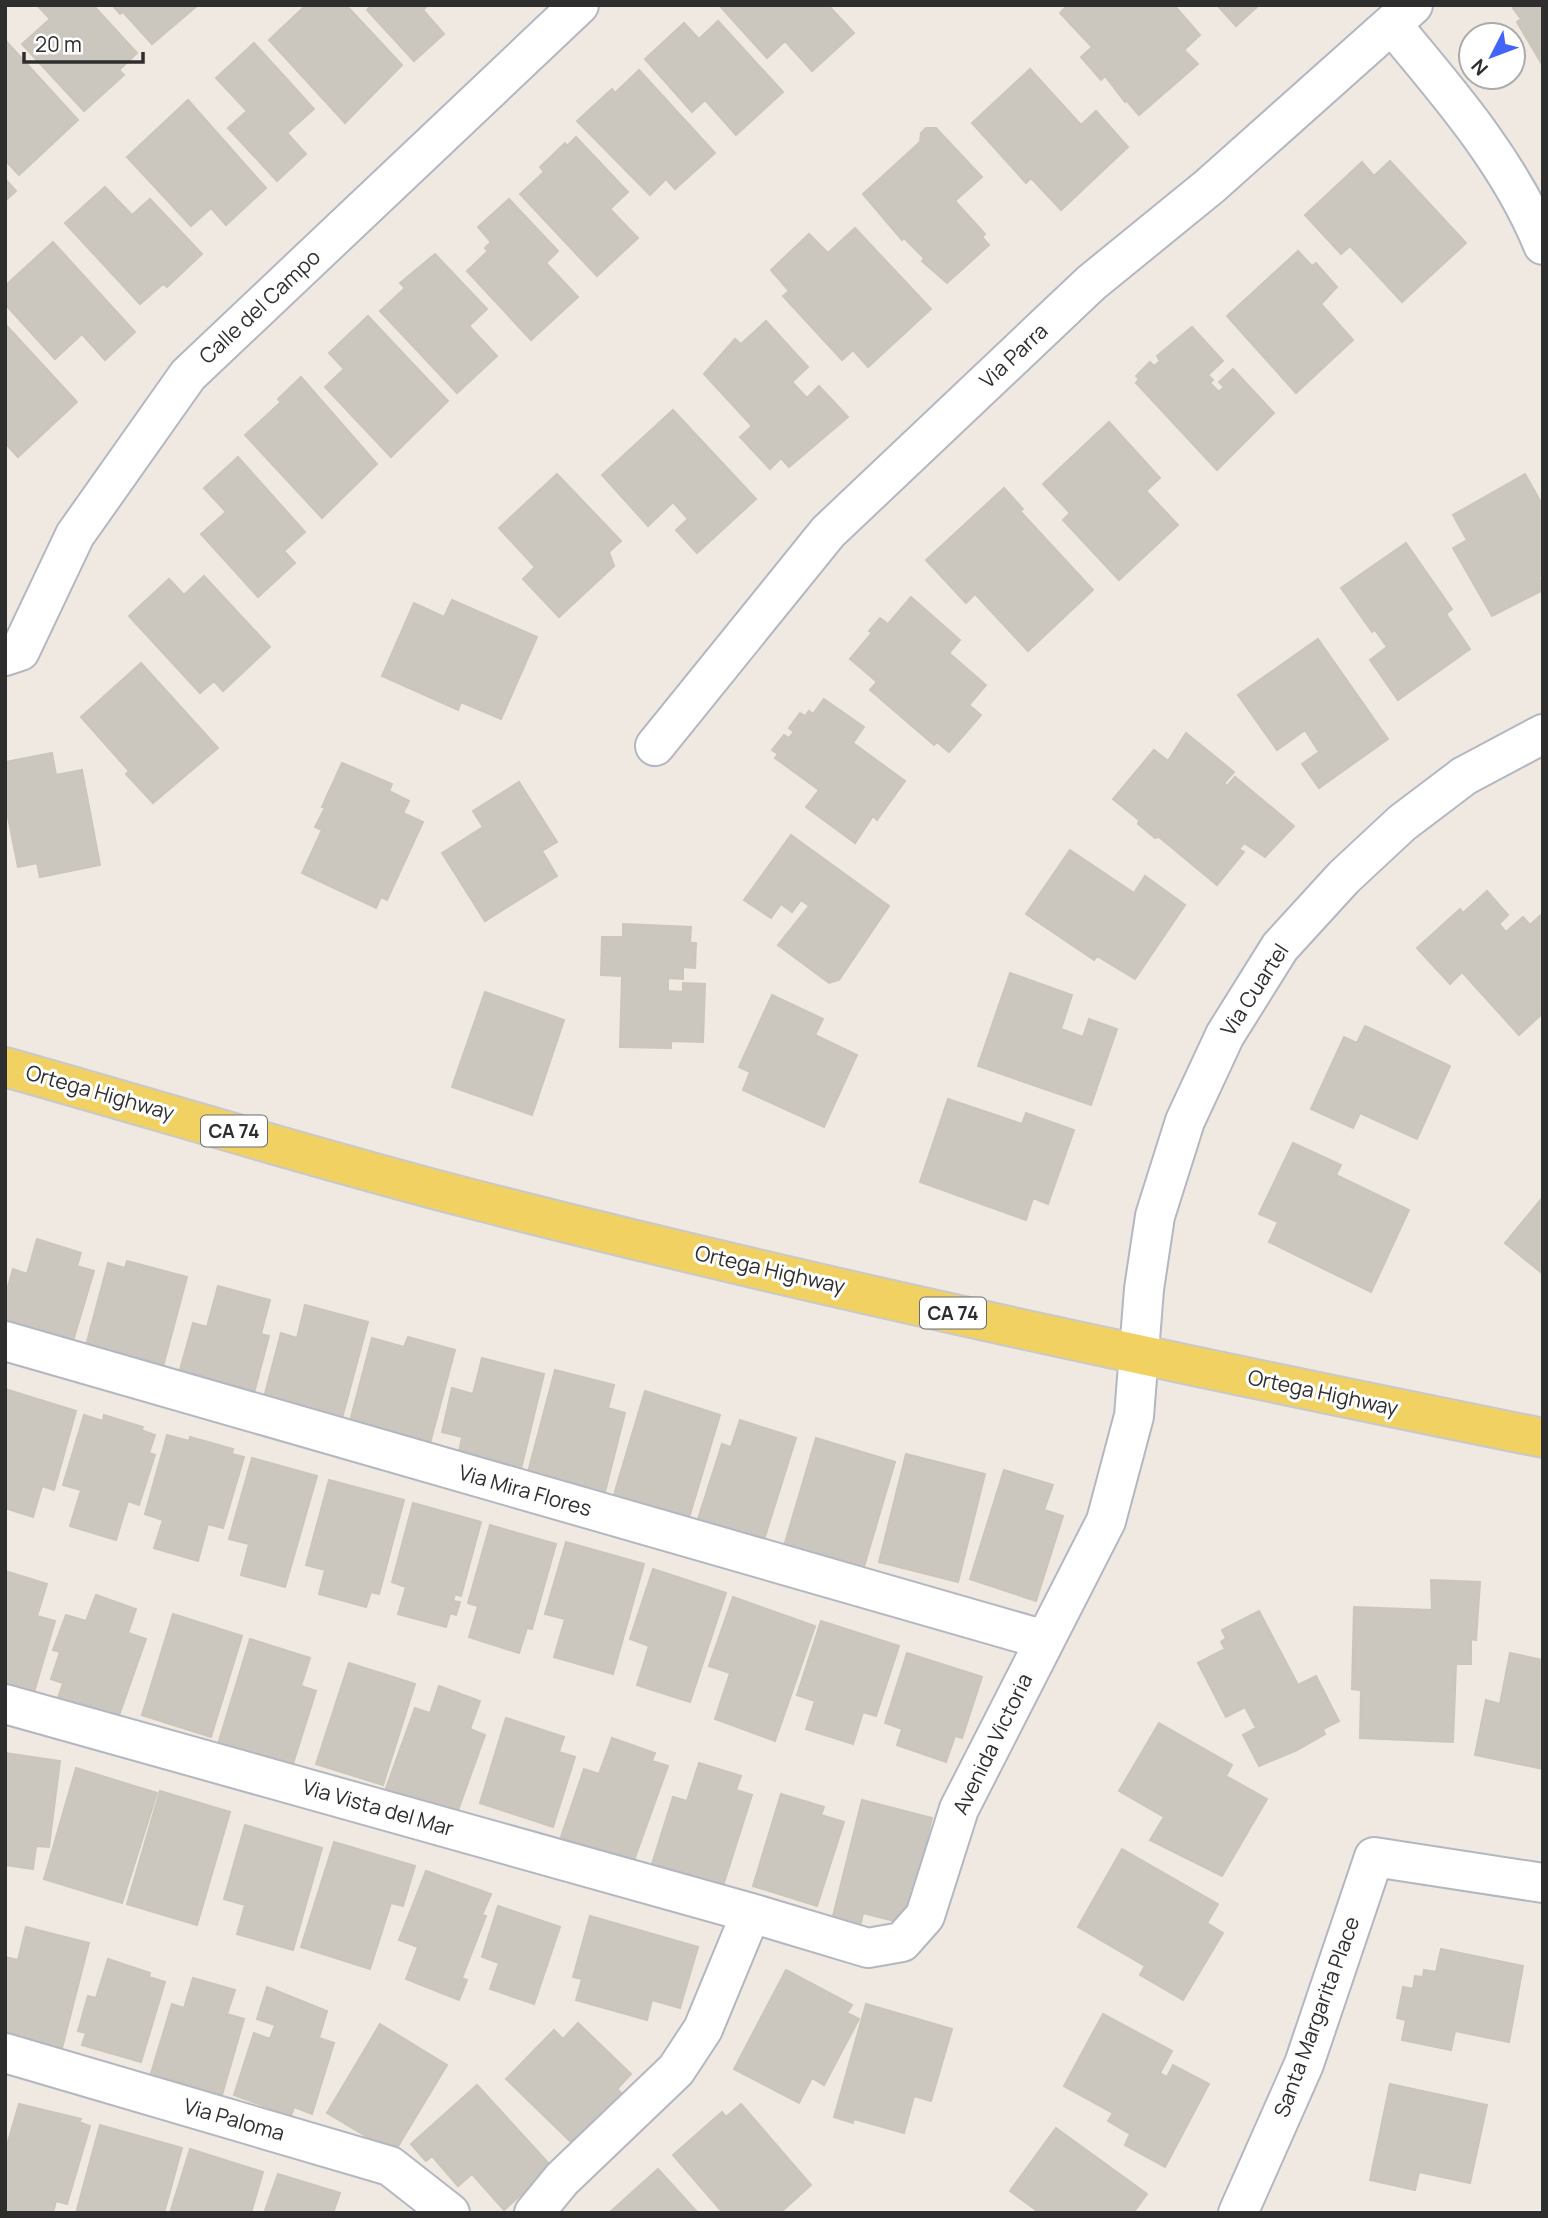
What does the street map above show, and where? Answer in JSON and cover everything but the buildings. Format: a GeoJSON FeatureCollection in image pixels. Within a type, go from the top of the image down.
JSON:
{"type":"FeatureCollection","features":[{"type":"Feature","properties":{"kind":"main road","name":"Ortega Highway"},"geometry":{"type":"LineString","coordinates":[[5,1066],[462,1196],[1139,1356],[1543,1438]]}},
{"type":"Feature","properties":{"kind":"street","name":"Calle del Campo"},"geometry":{"type":"LineString","coordinates":[[5,656],[20,651],[75,535],[188,375],[579,5]]}},
{"type":"Feature","properties":{"kind":"street"},"geometry":{"type":"LineString","coordinates":[[1403,15],[1449,93],[1501,166],[1543,246]]}},
{"type":"Feature","properties":{"kind":"street","name":"Via Parra"},"geometry":{"type":"LineString","coordinates":[[656,746],[828,532],[1091,283],[1210,186],[1403,15]]}},
{"type":"Feature","properties":{"kind":"street","name":"Via Cuartel"},"geometry":{"type":"LineString","coordinates":[[1139,1356],[1144,1289],[1155,1216],[1185,1121],[1225,1035],[1280,947],[1344,877],[1402,823],[1464,776],[1543,734]]}},
{"type":"Feature","properties":{"kind":"street","name":"Via Mira Flores"},"geometry":{"type":"LineString","coordinates":[[5,1341],[1045,1640]]}},
{"type":"Feature","properties":{"kind":"street","name":"Avenida Victoria"},"geometry":{"type":"LineString","coordinates":[[751,1913],[868,1948],[902,1942],[925,1916],[959,1809],[1106,1521],[1134,1416],[1139,1356]]}},
{"type":"Feature","properties":{"kind":"street","name":"Via Vista del Mar"},"geometry":{"type":"LineString","coordinates":[[5,1704],[751,1913]]}},
{"type":"Feature","properties":{"kind":"street","name":"Santa Margarita Place"},"geometry":{"type":"LineString","coordinates":[[1238,2213],[1304,2064],[1374,1857],[1543,1883]]}},
{"type":"Feature","properties":{"kind":"street"},"geometry":{"type":"LineString","coordinates":[[534,2213],[562,2179],[676,2070],[703,2029],[751,1913]]}},
{"type":"Feature","properties":{"kind":"street","name":"Via Paloma"},"geometry":{"type":"LineString","coordinates":[[5,2053],[390,2166],[450,2213]]}}]}
